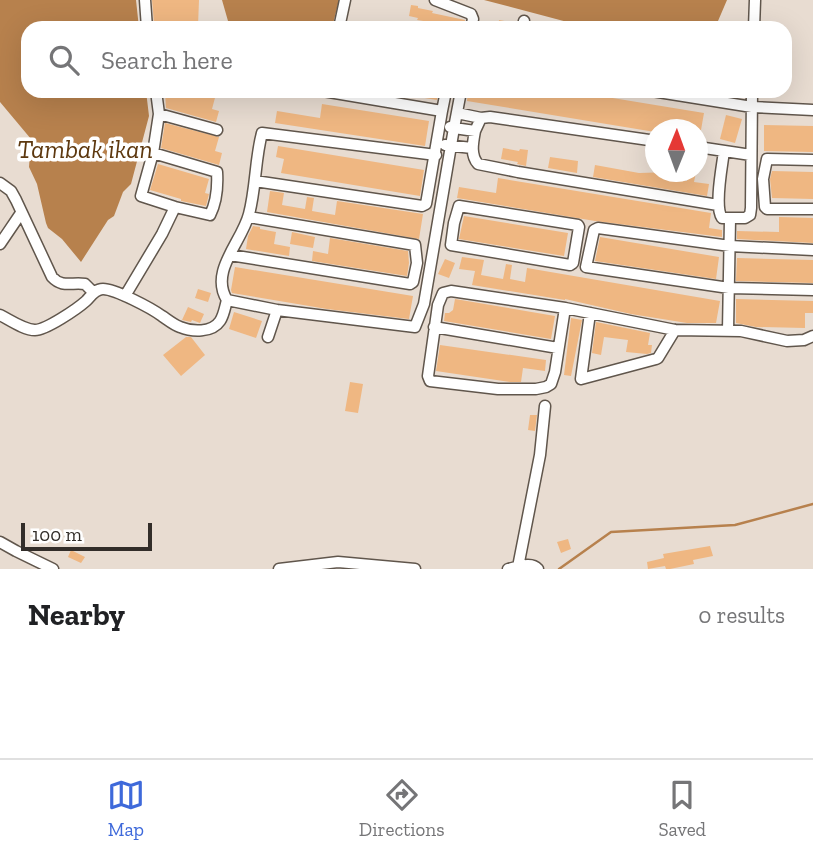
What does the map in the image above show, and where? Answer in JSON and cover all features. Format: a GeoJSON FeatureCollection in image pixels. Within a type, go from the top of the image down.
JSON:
{"type":"FeatureCollection","features":[{"type":"Feature","properties":{"kind":"street"},"geometry":{"type":"LineString","coordinates":[[145,0],[146,21]]}},
{"type":"Feature","properties":{"kind":"street"},"geometry":{"type":"LineString","coordinates":[[340,21],[345,0]]}},
{"type":"Feature","properties":{"kind":"street"},"geometry":{"type":"LineString","coordinates":[[435,0],[471,14],[472,21]]}},
{"type":"Feature","properties":{"kind":"street"},"geometry":{"type":"LineString","coordinates":[[754,21],[755,0]]}},
{"type":"Feature","properties":{"kind":"street"},"geometry":{"type":"LineString","coordinates":[[153,153],[217,172],[217,195],[210,215],[141,196],[153,153],[159,114],[157,98]]}},
{"type":"Feature","properties":{"kind":"street"},"geometry":{"type":"LineString","coordinates":[[365,98],[442,111]]}},
{"type":"Feature","properties":{"kind":"street"},"geometry":{"type":"LineString","coordinates":[[255,181],[422,206],[426,204],[445,98]]}},
{"type":"Feature","properties":{"kind":"street"},"geometry":{"type":"LineString","coordinates":[[227,300],[277,310],[417,326],[424,304],[460,98]]}},
{"type":"Feature","properties":{"kind":"street"},"geometry":{"type":"LineString","coordinates":[[696,98],[752,107],[813,110]]}},
{"type":"Feature","properties":{"kind":"street"},"geometry":{"type":"LineString","coordinates":[[724,151],[718,205],[720,217],[745,218],[750,215],[752,98]]}},
{"type":"Feature","properties":{"kind":"street"},"geometry":{"type":"LineString","coordinates":[[457,113],[645,139]]}},
{"type":"Feature","properties":{"kind":"street"},"geometry":{"type":"LineString","coordinates":[[159,114],[217,130]]}},
{"type":"Feature","properties":{"kind":"street"},"geometry":{"type":"LineString","coordinates":[[481,118],[472,148],[478,164],[718,205]]}},
{"type":"Feature","properties":{"kind":"street"},"geometry":{"type":"LineString","coordinates":[[440,126],[475,131]]}},
{"type":"Feature","properties":{"kind":"street"},"geometry":{"type":"LineString","coordinates":[[0,315],[29,329],[38,330],[70,314],[94,293],[104,289],[125,296],[160,314],[177,327],[198,331],[215,327],[222,319],[227,300],[221,288],[221,280],[249,217],[261,135],[265,132],[436,155]]}},
{"type":"Feature","properties":{"kind":"street"},"geometry":{"type":"LineString","coordinates":[[437,144],[472,148]]}},
{"type":"Feature","properties":{"kind":"street"},"geometry":{"type":"LineString","coordinates":[[708,149],[751,155]]}},
{"type":"Feature","properties":{"kind":"street"},"geometry":{"type":"LineString","coordinates":[[813,160],[767,159],[763,179],[767,209],[813,209]]}},
{"type":"Feature","properties":{"kind":"street"},"geometry":{"type":"LineString","coordinates":[[751,179],[763,179]]}},
{"type":"Feature","properties":{"kind":"street"},"geometry":{"type":"LineString","coordinates":[[0,183],[14,195],[55,281],[67,285],[85,284],[94,293]]}},
{"type":"Feature","properties":{"kind":"street"},"geometry":{"type":"LineString","coordinates":[[461,206],[578,225],[573,263],[570,265],[451,245],[454,223],[458,207],[461,206]]}},
{"type":"Feature","properties":{"kind":"street"},"geometry":{"type":"LineString","coordinates":[[125,296],[175,207]]}},
{"type":"Feature","properties":{"kind":"street"},"geometry":{"type":"LineString","coordinates":[[0,244],[21,213]]}},
{"type":"Feature","properties":{"kind":"street"},"geometry":{"type":"LineString","coordinates":[[230,255],[410,284],[413,282],[417,263],[415,245],[249,217]]}},
{"type":"Feature","properties":{"kind":"street"},"geometry":{"type":"LineString","coordinates":[[439,219],[454,223]]}},
{"type":"Feature","properties":{"kind":"street"},"geometry":{"type":"LineString","coordinates":[[728,331],[730,219]]}},
{"type":"Feature","properties":{"kind":"street"},"geometry":{"type":"LineString","coordinates":[[813,250],[730,246],[598,228],[594,230],[586,265],[729,288],[813,290]]}},
{"type":"Feature","properties":{"kind":"street"},"geometry":{"type":"LineString","coordinates":[[417,263],[430,264]]}},
{"type":"Feature","properties":{"kind":"street"},"geometry":{"type":"LineString","coordinates":[[565,308],[554,379],[546,387],[498,389],[430,381],[428,376],[438,305],[443,293],[451,291],[565,308],[675,330],[741,331],[787,341],[804,340],[813,336]]}},
{"type":"Feature","properties":{"kind":"street"},"geometry":{"type":"LineString","coordinates":[[424,304],[438,305]]}},
{"type":"Feature","properties":{"kind":"street"},"geometry":{"type":"LineString","coordinates":[[268,337],[277,310]]}},
{"type":"Feature","properties":{"kind":"street"},"geometry":{"type":"LineString","coordinates":[[590,313],[581,379],[659,358],[675,330]]}},
{"type":"Feature","properties":{"kind":"street"},"geometry":{"type":"LineString","coordinates":[[434,327],[558,348]]}},
{"type":"Feature","properties":{"kind":"street"},"geometry":{"type":"LineString","coordinates":[[537,568],[530,564],[513,568],[540,455],[545,406]]}},
{"type":"Feature","properties":{"kind":"street"},"geometry":{"type":"LineString","coordinates":[[0,542],[53,569]]}},
{"type":"Feature","properties":{"kind":"street"},"geometry":{"type":"LineString","coordinates":[[279,569],[338,562],[415,569]]}},
{"type":"Feature","properties":{"kind":"water","name":"Tambak ikan"},"geometry":{"type":"Polygon","coordinates":[[[0,0],[136,0],[138,21],[21,21],[21,98],[147,98],[149,116],[131,184],[123,192],[114,216],[108,220],[81,262],[62,239],[48,228],[37,184],[29,167],[31,139],[0,102],[0,0]]]}},
{"type":"Feature","properties":{"kind":"water"},"geometry":{"type":"Polygon","coordinates":[[[222,0],[339,0],[334,21],[228,21],[222,0]]]}},
{"type":"Feature","properties":{"kind":"water"},"geometry":{"type":"Polygon","coordinates":[[[484,0],[727,0],[718,21],[564,21],[484,0]]]}},
{"type":"Feature","properties":{"kind":"building"},"geometry":{"type":"Polygon","coordinates":[[[152,0],[199,0],[198,21],[154,21],[152,0]]]}},
{"type":"Feature","properties":{"kind":"building"},"geometry":{"type":"Polygon","coordinates":[[[411,5],[465,20],[423,21],[409,16],[411,5]]]}},
{"type":"Feature","properties":{"kind":"building"},"geometry":{"type":"Polygon","coordinates":[[[165,98],[215,98],[212,109],[219,111],[216,122],[166,108],[165,98]]]}},
{"type":"Feature","properties":{"kind":"building"},"geometry":{"type":"Polygon","coordinates":[[[467,98],[613,98],[704,113],[703,119],[645,119],[645,130],[467,101],[467,98]]]}},
{"type":"Feature","properties":{"kind":"building"},"geometry":{"type":"Polygon","coordinates":[[[322,104],[429,121],[425,146],[275,123],[277,111],[320,118],[322,104]]]}},
{"type":"Feature","properties":{"kind":"building"},"geometry":{"type":"Polygon","coordinates":[[[726,115],[742,119],[735,143],[720,139],[726,115]]]}},
{"type":"Feature","properties":{"kind":"building"},"geometry":{"type":"Polygon","coordinates":[[[165,123],[219,137],[215,151],[222,153],[219,165],[161,148],[165,123]]]}},
{"type":"Feature","properties":{"kind":"building"},"geometry":{"type":"Polygon","coordinates":[[[764,125],[813,126],[813,152],[764,151],[764,125]]]}},
{"type":"Feature","properties":{"kind":"building"},"geometry":{"type":"Polygon","coordinates":[[[278,146],[424,170],[420,196],[281,173],[284,159],[276,157],[278,146]]]}},
{"type":"Feature","properties":{"kind":"building"},"geometry":{"type":"Polygon","coordinates":[[[503,148],[528,150],[526,166],[501,159],[503,148]]]}},
{"type":"Feature","properties":{"kind":"building"},"geometry":{"type":"Polygon","coordinates":[[[550,157],[578,161],[577,173],[548,168],[550,157]]]}},
{"type":"Feature","properties":{"kind":"building"},"geometry":{"type":"Polygon","coordinates":[[[158,164],[209,179],[205,193],[209,194],[206,206],[150,190],[158,164]]]}},
{"type":"Feature","properties":{"kind":"building"},"geometry":{"type":"Polygon","coordinates":[[[595,165],[645,173],[645,182],[709,184],[707,196],[593,177],[595,165]]]}},
{"type":"Feature","properties":{"kind":"building"},"geometry":{"type":"Polygon","coordinates":[[[772,171],[813,172],[813,199],[772,198],[772,171]]]}},
{"type":"Feature","properties":{"kind":"building"},"geometry":{"type":"Polygon","coordinates":[[[498,178],[711,213],[709,228],[722,230],[722,237],[595,221],[457,198],[459,187],[496,193],[498,178]]]}},
{"type":"Feature","properties":{"kind":"building"},"geometry":{"type":"Polygon","coordinates":[[[270,191],[284,193],[282,205],[305,209],[307,197],[314,198],[312,211],[335,215],[337,201],[423,214],[419,239],[267,212],[270,191]]]}},
{"type":"Feature","properties":{"kind":"building"},"geometry":{"type":"Polygon","coordinates":[[[464,216],[568,233],[564,256],[459,239],[464,216]]]}},
{"type":"Feature","properties":{"kind":"building"},"geometry":{"type":"Polygon","coordinates":[[[779,217],[813,218],[813,243],[737,239],[737,231],[779,232],[779,217]]]}},
{"type":"Feature","properties":{"kind":"building"},"geometry":{"type":"Polygon","coordinates":[[[253,226],[276,232],[274,244],[290,247],[289,256],[246,249],[253,226]]]}},
{"type":"Feature","properties":{"kind":"building"},"geometry":{"type":"Polygon","coordinates":[[[292,232],[315,237],[313,248],[290,244],[292,232]]]}},
{"type":"Feature","properties":{"kind":"building"},"geometry":{"type":"Polygon","coordinates":[[[600,237],[719,257],[716,279],[595,261],[600,237]]]}},
{"type":"Feature","properties":{"kind":"building"},"geometry":{"type":"Polygon","coordinates":[[[330,238],[408,251],[407,276],[312,261],[313,251],[328,254],[330,238]]]}},
{"type":"Feature","properties":{"kind":"building"},"geometry":{"type":"Polygon","coordinates":[[[462,257],[484,260],[481,275],[503,279],[506,264],[512,265],[510,279],[525,282],[527,268],[720,301],[716,323],[687,323],[565,299],[472,285],[475,271],[459,269],[462,257]]]}},
{"type":"Feature","properties":{"kind":"building"},"geometry":{"type":"Polygon","coordinates":[[[737,258],[813,260],[813,283],[736,281],[737,258]]]}},
{"type":"Feature","properties":{"kind":"building"},"geometry":{"type":"Polygon","coordinates":[[[445,259],[455,263],[449,278],[438,274],[445,259]]]}},
{"type":"Feature","properties":{"kind":"building"},"geometry":{"type":"Polygon","coordinates":[[[235,267],[413,296],[409,319],[232,293],[235,267]]]}},
{"type":"Feature","properties":{"kind":"building"},"geometry":{"type":"Polygon","coordinates":[[[198,289],[211,293],[208,302],[195,298],[198,289]]]}},
{"type":"Feature","properties":{"kind":"building"},"geometry":{"type":"Polygon","coordinates":[[[455,299],[555,316],[551,339],[444,321],[445,313],[453,310],[455,299]]]}},
{"type":"Feature","properties":{"kind":"building"},"geometry":{"type":"Polygon","coordinates":[[[736,299],[813,301],[813,313],[805,313],[805,328],[756,327],[736,323],[736,299]]]}},
{"type":"Feature","properties":{"kind":"building"},"geometry":{"type":"Polygon","coordinates":[[[188,307],[204,314],[200,323],[182,320],[188,307]]]}},
{"type":"Feature","properties":{"kind":"building"},"geometry":{"type":"Polygon","coordinates":[[[234,312],[262,321],[256,338],[229,329],[234,312]]]}},
{"type":"Feature","properties":{"kind":"building"},"geometry":{"type":"Polygon","coordinates":[[[571,318],[582,320],[571,376],[564,375],[571,318]]]}},
{"type":"Feature","properties":{"kind":"building"},"geometry":{"type":"Polygon","coordinates":[[[596,322],[650,333],[648,345],[652,345],[651,353],[626,352],[628,340],[604,337],[601,355],[592,353],[596,322]]]}},
{"type":"Feature","properties":{"kind":"building"},"geometry":{"type":"Polygon","coordinates":[[[186,337],[191,337],[205,355],[181,376],[163,355],[186,337]]]}},
{"type":"Feature","properties":{"kind":"building"},"geometry":{"type":"Polygon","coordinates":[[[440,345],[546,360],[545,371],[523,368],[521,382],[510,382],[436,371],[440,345]]]}},
{"type":"Feature","properties":{"kind":"building"},"geometry":{"type":"Polygon","coordinates":[[[350,382],[363,384],[358,413],[345,411],[350,382]]]}},
{"type":"Feature","properties":{"kind":"building"},"geometry":{"type":"Polygon","coordinates":[[[530,415],[537,415],[535,431],[528,430],[530,415]]]}},
{"type":"Feature","properties":{"kind":"building"},"geometry":{"type":"Polygon","coordinates":[[[568,539],[571,549],[561,553],[557,542],[568,539]]]}},
{"type":"Feature","properties":{"kind":"building"},"geometry":{"type":"Polygon","coordinates":[[[710,546],[713,556],[693,560],[694,564],[670,569],[665,566],[648,569],[647,562],[664,558],[663,554],[710,546]]]}},
{"type":"Feature","properties":{"kind":"building"},"geometry":{"type":"Polygon","coordinates":[[[71,550],[85,557],[81,563],[68,557],[71,550]]]}},
{"type":"Feature","properties":{"kind":"waterway"},"geometry":{"type":"LineString","coordinates":[[559,569],[611,532],[735,525],[813,504]]}}]}
